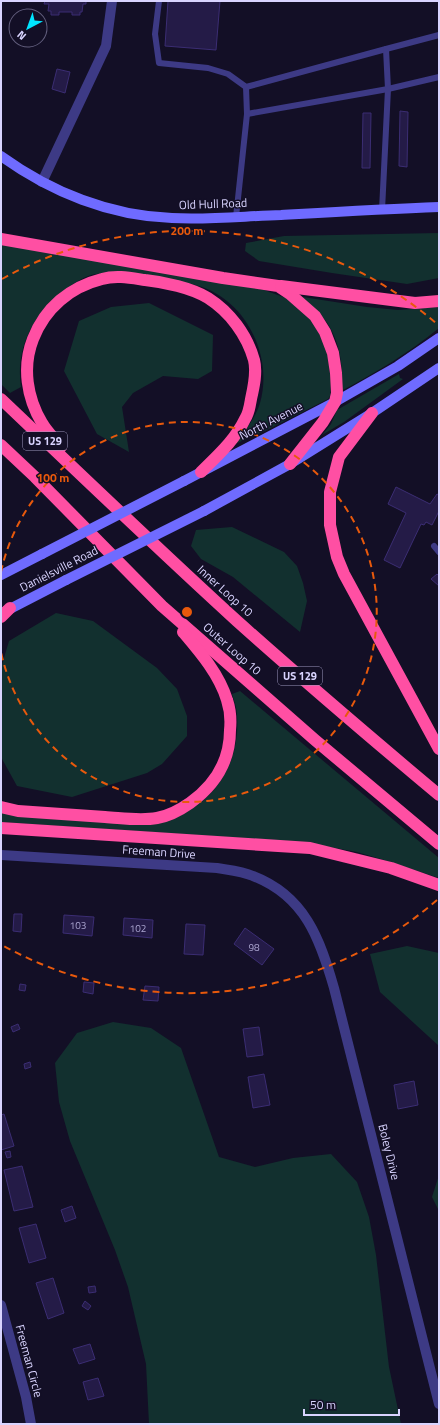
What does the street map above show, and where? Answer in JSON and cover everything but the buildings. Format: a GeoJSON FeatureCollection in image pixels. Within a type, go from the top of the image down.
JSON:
{"type":"FeatureCollection","features":[{"type":"Feature","properties":{"kind":"highway"},"geometry":{"type":"LineString","coordinates":[[1,239],[223,278],[278,286],[415,303],[439,301]]}},
{"type":"Feature","properties":{"kind":"highway"},"geometry":{"type":"LineString","coordinates":[[89,483],[42,424],[28,385],[27,366],[30,348],[36,329],[48,311],[64,296],[81,286],[104,278],[125,278],[155,281],[190,290],[207,298],[222,308],[241,331],[254,360],[256,376],[246,417],[235,436],[220,454],[201,472]]}},
{"type":"Feature","properties":{"kind":"highway"},"geometry":{"type":"LineString","coordinates":[[278,286],[290,294],[315,316],[325,332],[333,353],[336,373],[337,393],[335,402],[323,422],[290,464]]}},
{"type":"Feature","properties":{"kind":"highway","name":"Inner Loop 10"},"geometry":{"type":"LineString","coordinates":[[1,399],[243,626],[342,714],[439,795]]}},
{"type":"Feature","properties":{"kind":"highway"},"geometry":{"type":"LineString","coordinates":[[372,413],[339,457],[330,492],[330,525],[337,557],[344,574],[439,749]]}},
{"type":"Feature","properties":{"kind":"highway","name":"Outer Loop 10"},"geometry":{"type":"LineString","coordinates":[[1,445],[35,477],[162,606],[315,740],[439,844]]}},
{"type":"Feature","properties":{"kind":"highway"},"geometry":{"type":"LineString","coordinates":[[1,807],[18,811],[128,818],[156,818],[174,813],[200,796],[211,785],[218,776],[224,764],[228,749],[231,717],[228,700],[213,670],[162,606]]}},
{"type":"Feature","properties":{"kind":"highway"},"geometry":{"type":"LineString","coordinates":[[1,617],[6,610]]}},
{"type":"Feature","properties":{"kind":"highway"},"geometry":{"type":"LineString","coordinates":[[1,828],[310,848],[391,868],[439,885]]}},
{"type":"Feature","properties":{"kind":"main road","name":"Old Hull Road"},"geometry":{"type":"LineString","coordinates":[[1,156],[42,182],[71,196],[90,203],[125,212],[172,218],[236,217],[439,207]]}},
{"type":"Feature","properties":{"kind":"main road","name":"North Avenue"},"geometry":{"type":"LineString","coordinates":[[109,518],[184,481],[335,402],[398,366],[439,338]]}},
{"type":"Feature","properties":{"kind":"main road"},"geometry":{"type":"LineString","coordinates":[[290,464],[372,413],[439,368]]}},
{"type":"Feature","properties":{"kind":"main road","name":"Danielsville Road"},"geometry":{"type":"LineString","coordinates":[[6,610],[204,511],[290,464]]}},
{"type":"Feature","properties":{"kind":"main road","name":"Danielsville Road"},"geometry":{"type":"LineString","coordinates":[[1,575],[109,518]]}},
{"type":"Feature","properties":{"kind":"street"},"geometry":{"type":"LineString","coordinates":[[42,182],[106,46],[112,1]]}},
{"type":"Feature","properties":{"kind":"street","name":"Freeman Drive"},"geometry":{"type":"LineString","coordinates":[[1,855],[217,868],[236,871],[253,876],[270,884],[286,896],[302,912]]}},
{"type":"Feature","properties":{"kind":"street","name":"Boley Drive"},"geometry":{"type":"LineString","coordinates":[[302,912],[314,930],[324,953],[334,988],[439,1404]]}},
{"type":"Feature","properties":{"kind":"street","name":"Freeman Circle"},"geometry":{"type":"LineString","coordinates":[[1,1305],[26,1397],[31,1424]]}},
{"type":"Feature","properties":{"kind":"lane"},"geometry":{"type":"LineString","coordinates":[[159,1],[155,34],[159,62],[208,68],[228,74],[246,87]]}},
{"type":"Feature","properties":{"kind":"lane"},"geometry":{"type":"LineString","coordinates":[[246,87],[439,35]]}},
{"type":"Feature","properties":{"kind":"lane"},"geometry":{"type":"LineString","coordinates":[[382,210],[388,89],[386,49]]}},
{"type":"Feature","properties":{"kind":"lane"},"geometry":{"type":"LineString","coordinates":[[247,114],[388,89],[439,76]]}},
{"type":"Feature","properties":{"kind":"lane"},"geometry":{"type":"LineString","coordinates":[[236,217],[247,114],[246,87]]}},
{"type":"Feature","properties":{"kind":"lane"},"geometry":{"type":"LineString","coordinates":[[434,546],[439,552]]}},
{"type":"Feature","properties":{"kind":"green space"},"geometry":{"type":"Polygon","coordinates":[[[439,233],[439,278],[407,284],[259,261],[245,251],[246,243],[284,236],[439,233]]]}},
{"type":"Feature","properties":{"kind":"green space"},"geometry":{"type":"Polygon","coordinates":[[[1,244],[264,290],[286,298],[312,321],[327,348],[331,382],[330,396],[328,399],[267,430],[235,444],[255,414],[260,403],[263,386],[263,368],[259,351],[253,334],[244,319],[232,306],[218,295],[202,287],[182,282],[148,279],[120,274],[91,275],[77,281],[44,309],[29,332],[24,345],[21,358],[21,387],[10,393],[1,384],[1,244]]]}},
{"type":"Feature","properties":{"kind":"green space"},"geometry":{"type":"Polygon","coordinates":[[[303,297],[367,307],[398,310],[439,307],[439,328],[392,362],[341,391],[342,373],[340,354],[334,336],[323,317],[303,297]]]}},
{"type":"Feature","properties":{"kind":"green space"},"geometry":{"type":"Polygon","coordinates":[[[149,303],[213,335],[212,371],[198,379],[163,376],[133,393],[122,407],[129,452],[97,434],[64,371],[79,321],[111,307],[149,303]]]}},
{"type":"Feature","properties":{"kind":"green space"},"geometry":{"type":"Polygon","coordinates":[[[399,374],[400,378],[403,379],[344,422],[322,435],[331,424],[337,410],[399,374]]]}},
{"type":"Feature","properties":{"kind":"green space"},"geometry":{"type":"Polygon","coordinates":[[[232,527],[284,552],[297,566],[307,601],[300,632],[233,577],[201,559],[191,546],[196,530],[232,527]]]}},
{"type":"Feature","properties":{"kind":"green space"},"geometry":{"type":"Polygon","coordinates":[[[56,613],[93,621],[157,668],[177,689],[187,716],[187,736],[162,764],[147,773],[72,797],[17,786],[1,757],[1,668],[9,641],[56,613]]]}},
{"type":"Feature","properties":{"kind":"green space"},"geometry":{"type":"Polygon","coordinates":[[[240,691],[439,858],[439,878],[357,852],[302,842],[1,822],[1,812],[169,820],[184,814],[203,801],[213,791],[228,769],[236,743],[237,729],[236,710],[232,694],[240,691]]]}},
{"type":"Feature","properties":{"kind":"green space"},"geometry":{"type":"Polygon","coordinates":[[[407,946],[439,953],[439,1046],[380,992],[370,954],[407,946]]]}},
{"type":"Feature","properties":{"kind":"green space"},"geometry":{"type":"Polygon","coordinates":[[[113,1022],[151,1028],[181,1048],[219,1157],[255,1167],[293,1158],[331,1154],[357,1182],[369,1217],[376,1255],[389,1367],[401,1424],[149,1424],[146,1364],[128,1287],[115,1250],[70,1141],[59,1102],[55,1063],[77,1033],[113,1022]]]}},
{"type":"Feature","properties":{"kind":"green space"},"geometry":{"type":"Polygon","coordinates":[[[439,1175],[439,1211],[432,1197],[439,1175]]]}}]}
